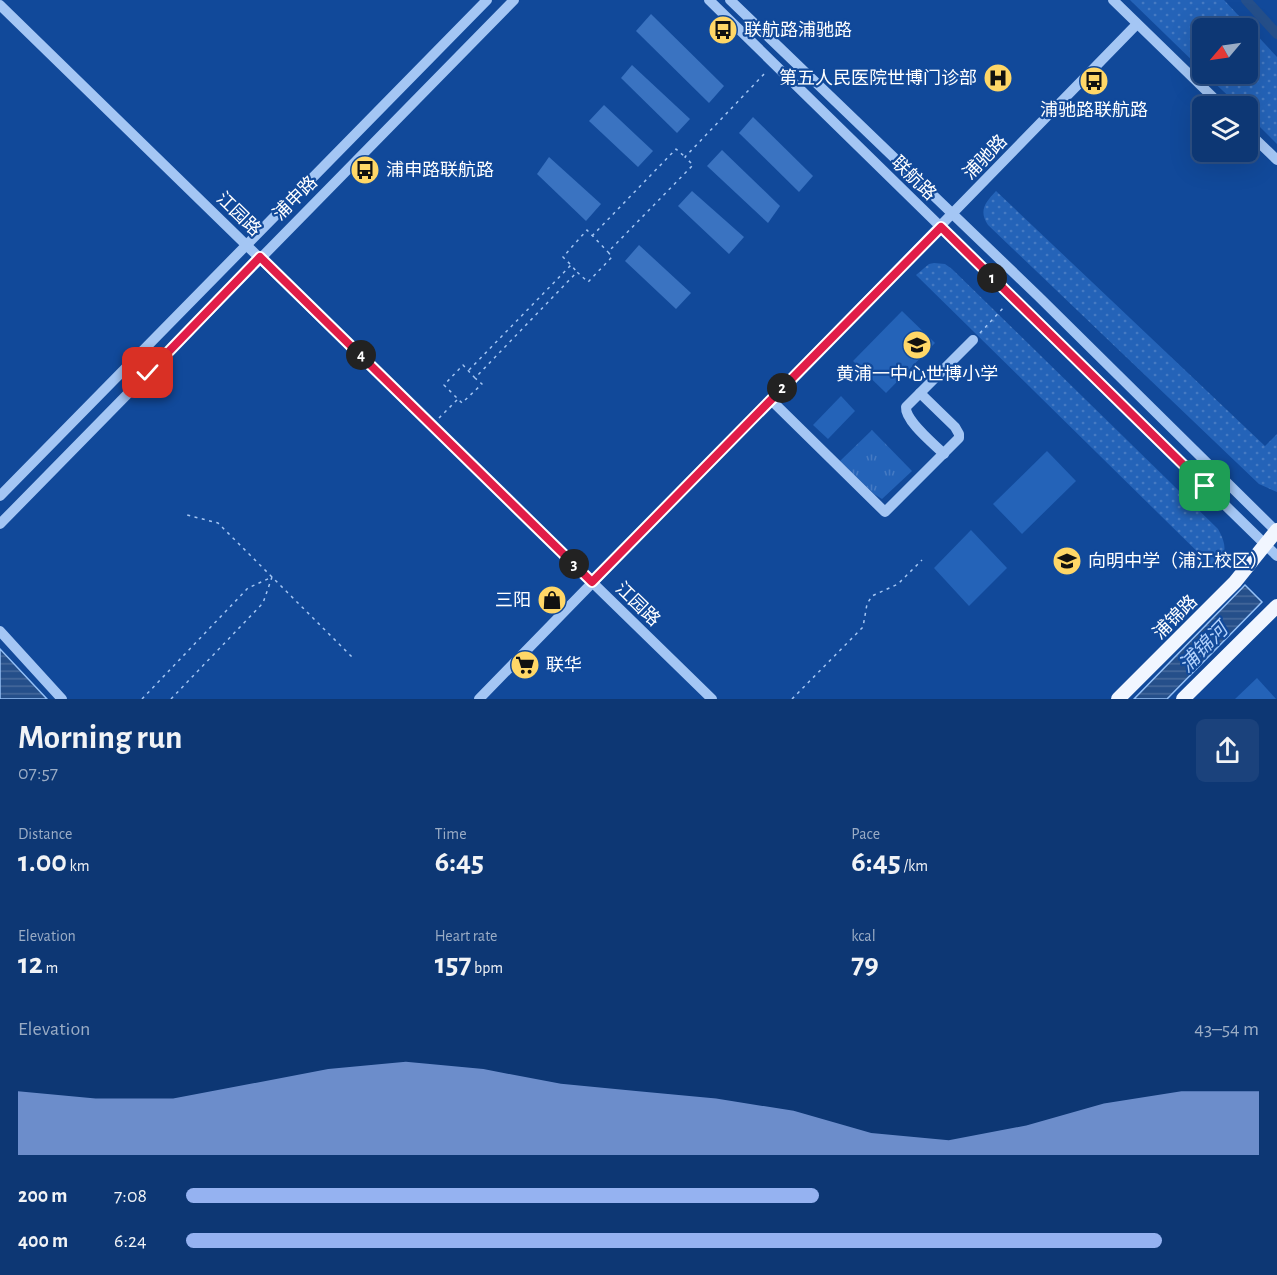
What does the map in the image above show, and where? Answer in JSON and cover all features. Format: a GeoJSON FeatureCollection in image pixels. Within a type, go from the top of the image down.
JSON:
{"type":"FeatureCollection","features":[{"type":"Feature","properties":{"kind":"main road","name":"浦锦路"},"geometry":{"type":"LineString","coordinates":[[1118,699],[1235,582],[1271,551],[1277,531]]}},
{"type":"Feature","properties":{"kind":"main road"},"geometry":{"type":"LineString","coordinates":[[1184,699],[1277,606]]}},
{"type":"Feature","properties":{"kind":"street","name":"浦申路"},"geometry":{"type":"LineString","coordinates":[[0,496],[487,0]]}},
{"type":"Feature","properties":{"kind":"street","name":"浦申路"},"geometry":{"type":"LineString","coordinates":[[0,524],[514,0]]}},
{"type":"Feature","properties":{"kind":"street","name":"联航路"},"geometry":{"type":"LineString","coordinates":[[709,0],[1271,551]]}},
{"type":"Feature","properties":{"kind":"street","name":"联航路"},"geometry":{"type":"LineString","coordinates":[[730,0],[1277,531]]}},
{"type":"Feature","properties":{"kind":"street"},"geometry":{"type":"LineString","coordinates":[[1113,0],[1212,96]]}},
{"type":"Feature","properties":{"kind":"street","name":"江园路"},"geometry":{"type":"LineString","coordinates":[[0,5],[712,699]]}},
{"type":"Feature","properties":{"kind":"street","name":"浦驰路"},"geometry":{"type":"LineString","coordinates":[[479,699],[1137,24]]}},
{"type":"Feature","properties":{"kind":"street"},"geometry":{"type":"LineString","coordinates":[[1258,142],[1277,160]]}},
{"type":"Feature","properties":{"kind":"street"},"geometry":{"type":"LineString","coordinates":[[944,454],[906,414],[906,407],[973,340]]}},
{"type":"Feature","properties":{"kind":"street"},"geometry":{"type":"LineString","coordinates":[[771,400],[885,512],[944,454],[959,434],[955,427],[920,393]]}},
{"type":"Feature","properties":{"kind":"street"},"geometry":{"type":"LineString","coordinates":[[0,632],[62,699]]}},
{"type":"Feature","properties":{"kind":"path"},"geometry":{"type":"LineString","coordinates":[[685,157],[774,64]]}},
{"type":"Feature","properties":{"kind":"path"},"geometry":{"type":"LineString","coordinates":[[592,236],[676,149],[685,157],[693,165],[608,252]]}},
{"type":"Feature","properties":{"kind":"path"},"geometry":{"type":"LineString","coordinates":[[587,230],[592,236],[612,256],[588,282],[563,257],[587,230]]}},
{"type":"Feature","properties":{"kind":"path"},"geometry":{"type":"LineString","coordinates":[[469,371],[571,265]]}},
{"type":"Feature","properties":{"kind":"path"},"geometry":{"type":"LineString","coordinates":[[475,378],[577,272]]}},
{"type":"Feature","properties":{"kind":"path"},"geometry":{"type":"LineString","coordinates":[[973,340],[1012,298]]}},
{"type":"Feature","properties":{"kind":"path"},"geometry":{"type":"LineString","coordinates":[[463,365],[469,371],[482,384],[462,403],[444,386],[463,365]]}},
{"type":"Feature","properties":{"kind":"path"},"geometry":{"type":"LineString","coordinates":[[438,419],[458,399]]}},
{"type":"Feature","properties":{"kind":"path"},"geometry":{"type":"LineString","coordinates":[[183,514],[218,523],[352,657]]}},
{"type":"Feature","properties":{"kind":"path"},"geometry":{"type":"LineString","coordinates":[[792,699],[863,627],[867,604],[872,597],[898,584],[922,560]]}},
{"type":"Feature","properties":{"kind":"path"},"geometry":{"type":"LineString","coordinates":[[142,699],[248,588],[273,577]]}},
{"type":"Feature","properties":{"kind":"path"},"geometry":{"type":"LineString","coordinates":[[171,699],[263,603],[273,577]]}},
{"type":"Feature","properties":{"kind":"green space"},"geometry":{"type":"Polygon","coordinates":[[[1130,0],[1224,0],[1241,18],[1192,18],[1192,60],[1130,0]]]}},
{"type":"Feature","properties":{"kind":"green space"},"geometry":{"type":"Polygon","coordinates":[[[1258,37],[1277,57],[1277,144],[1258,125],[1258,96],[1228,96],[1216,84],[1258,84],[1258,37]]]}},
{"type":"Feature","properties":{"kind":"green space"},"geometry":{"type":"Polygon","coordinates":[[[996,191],[1265,446],[1277,434],[1277,492],[1259,484],[988,225],[985,220],[984,206],[996,191]]]}},
{"type":"Feature","properties":{"kind":"green space"},"geometry":{"type":"Polygon","coordinates":[[[929,264],[945,264],[952,269],[1218,529],[1223,540],[1224,555],[1216,570],[916,275],[929,264]]]}},
{"type":"Feature","properties":{"kind":"green space"},"geometry":{"type":"Polygon","coordinates":[[[902,311],[935,343],[886,393],[853,361],[902,311]]]}},
{"type":"Feature","properties":{"kind":"green space"},"geometry":{"type":"Polygon","coordinates":[[[841,396],[855,411],[828,439],[813,425],[841,396]]]}},
{"type":"Feature","properties":{"kind":"green space"},"geometry":{"type":"Polygon","coordinates":[[[872,430],[912,471],[882,499],[840,461],[872,430]]]}},
{"type":"Feature","properties":{"kind":"green space"},"geometry":{"type":"Polygon","coordinates":[[[1047,451],[1076,481],[1022,534],[993,504],[1047,451]]]}},
{"type":"Feature","properties":{"kind":"green space"},"geometry":{"type":"Polygon","coordinates":[[[971,530],[1007,568],[969,606],[934,568],[971,530]]]}},
{"type":"Feature","properties":{"kind":"green space"},"geometry":{"type":"Polygon","coordinates":[[[1257,678],[1276,699],[1235,699],[1257,678]]]}},
{"type":"Feature","properties":{"kind":"water","name":"浦锦河"},"geometry":{"type":"Polygon","coordinates":[[[1245,585],[1262,602],[1167,699],[1134,699],[1245,585]]]}},
{"type":"Feature","properties":{"kind":"water"},"geometry":{"type":"Polygon","coordinates":[[[0,649],[47,699],[0,699],[0,649]]]}},
{"type":"Feature","properties":{"kind":"building"},"geometry":{"type":"Polygon","coordinates":[[[651,14],[724,86],[709,103],[636,31],[651,14]]]}},
{"type":"Feature","properties":{"kind":"building"},"geometry":{"type":"Polygon","coordinates":[[[632,65],[690,119],[677,133],[621,78],[632,65]]]}},
{"type":"Feature","properties":{"kind":"building"},"geometry":{"type":"Polygon","coordinates":[[[604,105],[653,151],[638,167],[589,121],[604,105]]]}},
{"type":"Feature","properties":{"kind":"building"},"geometry":{"type":"Polygon","coordinates":[[[753,117],[813,176],[799,192],[739,133],[753,117]]]}},
{"type":"Feature","properties":{"kind":"building"},"geometry":{"type":"Polygon","coordinates":[[[722,150],[780,206],[768,223],[707,166],[722,150]]]}},
{"type":"Feature","properties":{"kind":"building"},"geometry":{"type":"Polygon","coordinates":[[[549,157],[601,204],[586,221],[537,174],[549,157]]]}},
{"type":"Feature","properties":{"kind":"building"},"geometry":{"type":"Polygon","coordinates":[[[692,191],[744,237],[729,254],[678,206],[692,191]]]}},
{"type":"Feature","properties":{"kind":"building"},"geometry":{"type":"Polygon","coordinates":[[[639,245],[691,293],[676,309],[625,261],[639,245]]]}},
{"type":"Feature","properties":{"kind":"waterway"},"geometry":{"type":"LineString","coordinates":[[1246,0],[1277,34]]}},
{"type":"Feature","properties":{"kind":"place","name":"联航路浦驰路"},"geometry":{"type":"Point","coordinates":[723,30]}},
{"type":"Feature","properties":{"kind":"place","name":"第五人民医院世博门诊部"},"geometry":{"type":"Point","coordinates":[998,78]}},
{"type":"Feature","properties":{"kind":"place","name":"浦驰路联航路"},"geometry":{"type":"Point","coordinates":[1094,81]}},
{"type":"Feature","properties":{"kind":"place","name":"浦申路联航路"},"geometry":{"type":"Point","coordinates":[365,170]}},
{"type":"Feature","properties":{"kind":"place","name":"黄浦一中心世博小学"},"geometry":{"type":"Point","coordinates":[917,345]}},
{"type":"Feature","properties":{"kind":"place","name":"向明中学（浦江校区）"},"geometry":{"type":"Point","coordinates":[1067,561]}},
{"type":"Feature","properties":{"kind":"place","name":"三阳"},"geometry":{"type":"Point","coordinates":[552,600]}},
{"type":"Feature","properties":{"kind":"place","name":"联华"},"geometry":{"type":"Point","coordinates":[525,665]}},
{"type":"Feature","properties":{"kind":"route"},"geometry":{"type":"LineString","coordinates":[[148,373],[260,257],[592,582],[941,227],[1205,486]]}}]}
